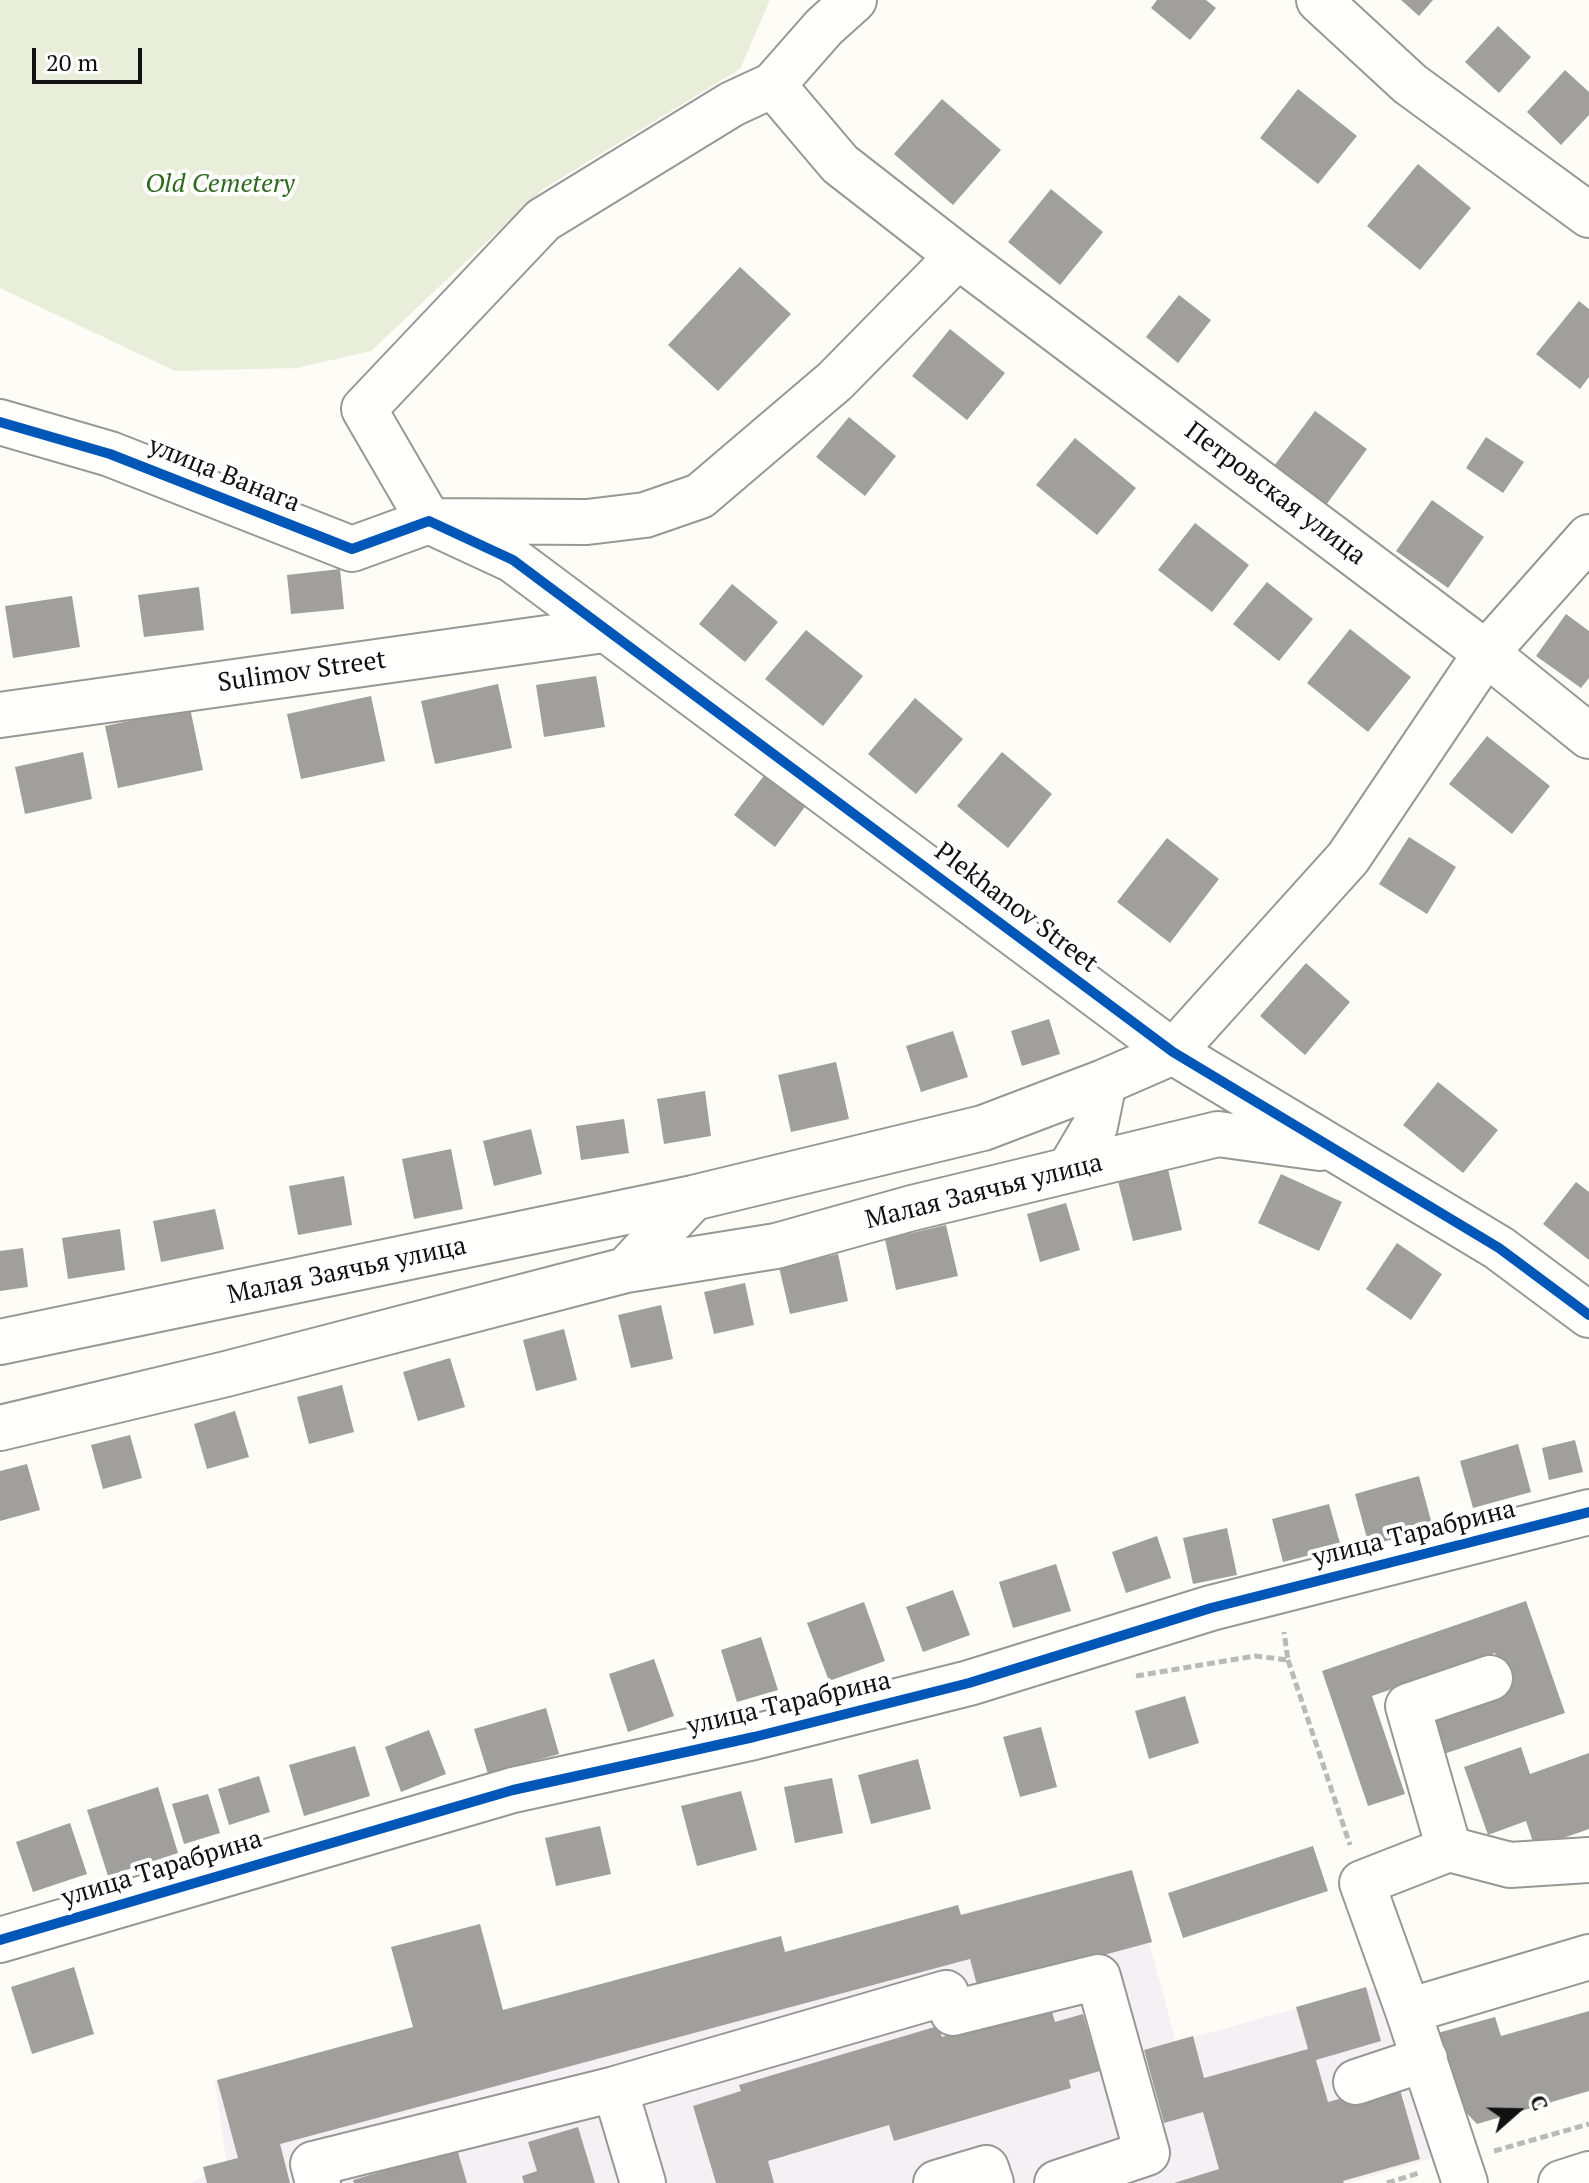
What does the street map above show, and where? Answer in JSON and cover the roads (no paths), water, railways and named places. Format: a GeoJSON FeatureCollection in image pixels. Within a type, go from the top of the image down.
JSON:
{"type":"FeatureCollection","features":[{"type":"Feature","properties":{"kind":"street"},"geometry":{"type":"LineString","coordinates":[[854,0],[824,27],[773,85],[732,104],[543,220],[364,409],[429,521],[587,522],[645,515],[700,496],[835,381],[958,256]]}},
{"type":"Feature","properties":{"kind":"street"},"geometry":{"type":"LineString","coordinates":[[1319,0],[1410,84],[1589,215]]}},
{"type":"Feature","properties":{"kind":"street","name":"Петровская улица"},"geometry":{"type":"LineString","coordinates":[[773,85],[840,164],[1486,653],[1589,736]]}},
{"type":"Feature","properties":{"kind":"street","name":"улица Ванага"},"geometry":{"type":"LineString","coordinates":[[0,422],[110,454],[352,549],[429,521]]}},
{"type":"Feature","properties":{"kind":"street","name":"Plekhanov Street"},"geometry":{"type":"LineString","coordinates":[[429,521],[513,560],[1173,1052],[1499,1248],[1589,1315]]}},
{"type":"Feature","properties":{"kind":"street"},"geometry":{"type":"LineString","coordinates":[[1173,1052],[1348,858],[1486,653],[1589,537]]}},
{"type":"Feature","properties":{"kind":"street","name":"Sulimov Street"},"geometry":{"type":"LineString","coordinates":[[0,715],[604,630]]}},
{"type":"Feature","properties":{"kind":"street","name":"Малая Заячья улица"},"geometry":{"type":"LineString","coordinates":[[0,1342],[693,1198],[983,1128],[1173,1052]]}},
{"type":"Feature","properties":{"kind":"street"},"geometry":{"type":"LineString","coordinates":[[1069,1170],[1095,1126],[1104,1082]]}},
{"type":"Feature","properties":{"kind":"street","name":"Малая Заячья улица"},"geometry":{"type":"LineString","coordinates":[[0,1428],[226,1374],[626,1270],[776,1246],[912,1208],[1218,1134],[1342,1151]]}},
{"type":"Feature","properties":{"kind":"street"},"geometry":{"type":"LineString","coordinates":[[626,1270],[693,1198]]}},
{"type":"Feature","properties":{"kind":"street","name":"улица Тарабрина"},"geometry":{"type":"LineString","coordinates":[[0,1940],[513,1790],[754,1737],[969,1683],[1211,1608],[1589,1512]]}},
{"type":"Feature","properties":{"kind":"street"},"geometry":{"type":"LineString","coordinates":[[1449,1849],[1408,1706],[1490,1678]]}},
{"type":"Feature","properties":{"kind":"street"},"geometry":{"type":"LineString","coordinates":[[1465,2183],[1425,2059],[1362,1883],[1449,1849],[1510,1865],[1589,1860]]}},
{"type":"Feature","properties":{"kind":"street"},"geometry":{"type":"LineString","coordinates":[[1408,2011],[1589,1957]]}},
{"type":"Feature","properties":{"kind":"street"},"geometry":{"type":"LineString","coordinates":[[318,2183],[313,2164],[615,2089],[946,1993],[953,2013],[1098,1977],[1147,2153],[1057,2183]]}},
{"type":"Feature","properties":{"kind":"street"},"geometry":{"type":"LineString","coordinates":[[1356,2082],[1425,2059]]}},
{"type":"Feature","properties":{"kind":"street"},"geometry":{"type":"LineString","coordinates":[[615,2089],[643,2183]]}},
{"type":"Feature","properties":{"kind":"street"},"geometry":{"type":"LineString","coordinates":[[936,2183],[986,2168],[991,2183]]}},
{"type":"Feature","properties":{"kind":"street"},"geometry":{"type":"LineString","coordinates":[[1561,2183],[1589,2174]]}},
{"type":"Feature","properties":{"kind":"park label","name":"Old Cemetery"},"geometry":{"type":"Point","coordinates":[220,185]}}]}
